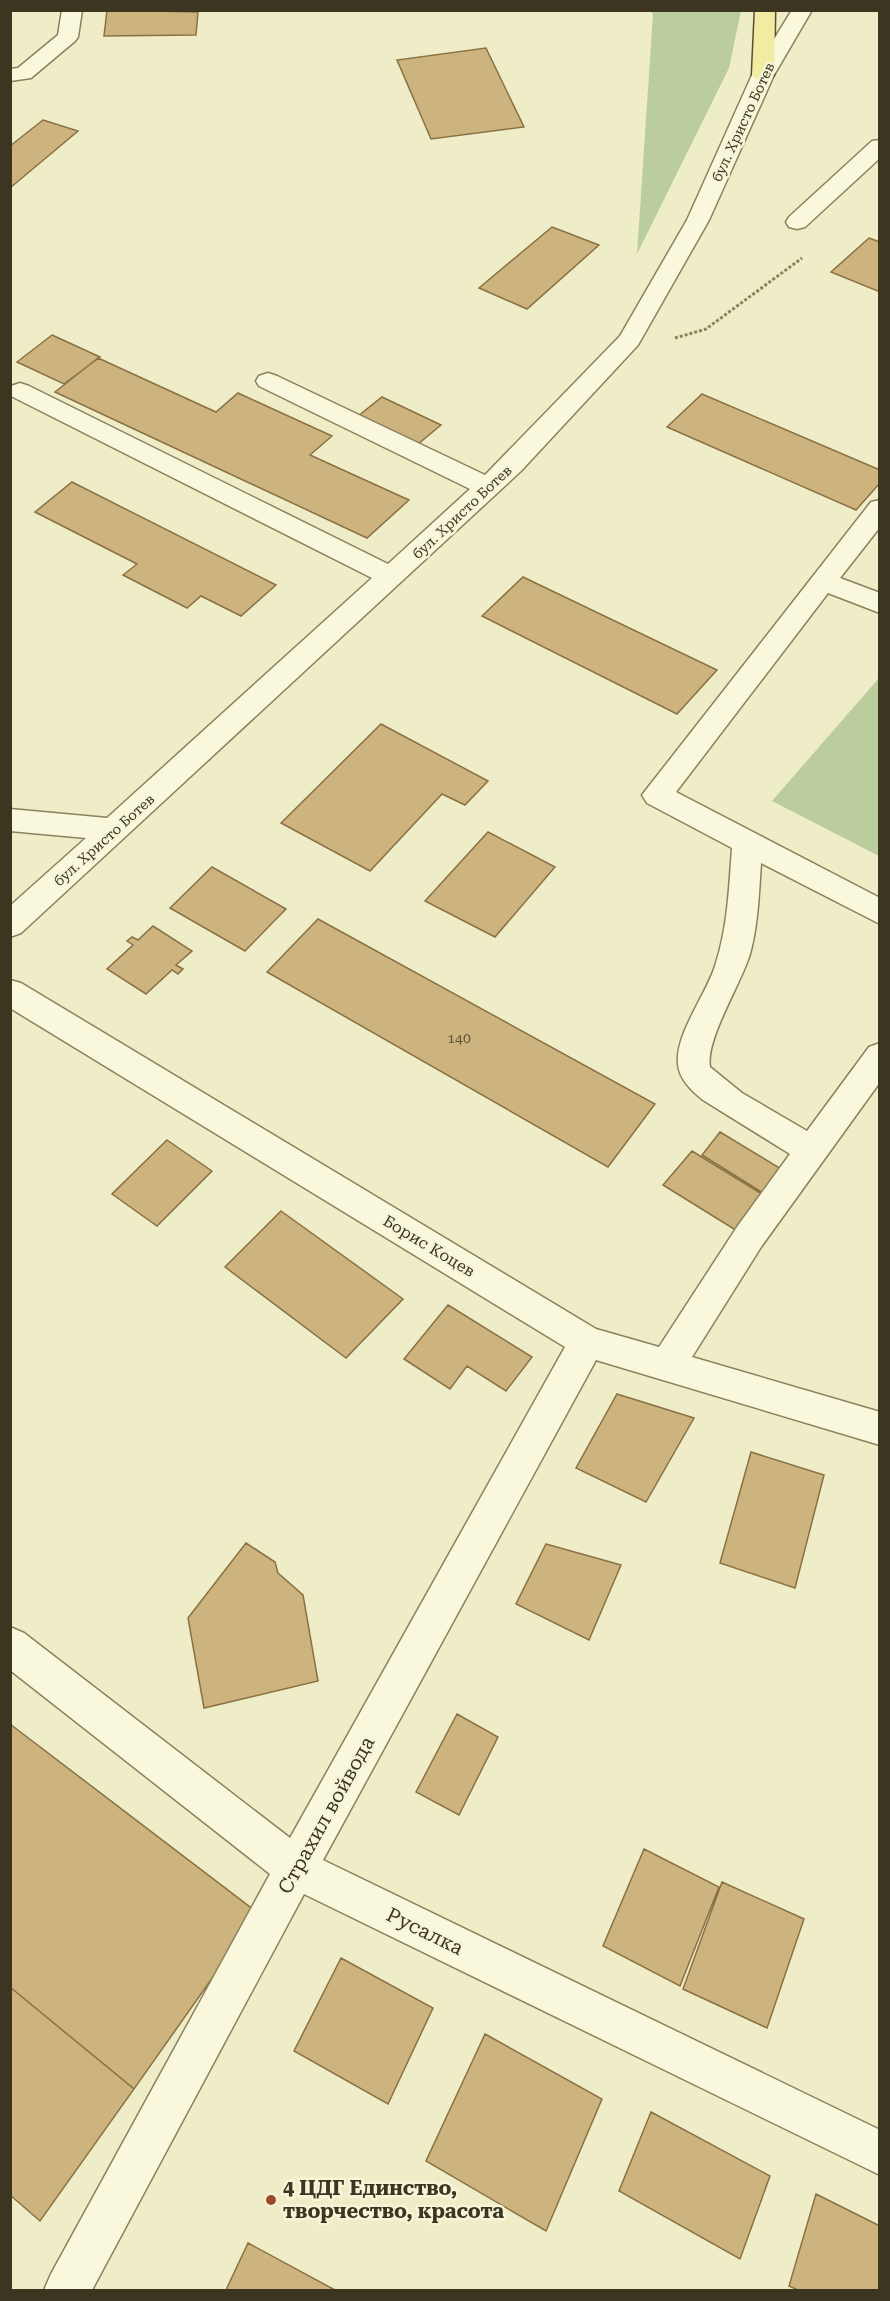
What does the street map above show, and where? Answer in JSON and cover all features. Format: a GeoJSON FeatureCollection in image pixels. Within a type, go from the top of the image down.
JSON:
{"type":"FeatureCollection","features":[{"type":"Feature","properties":{"kind":"main road"},"geometry":{"type":"LineString","coordinates":[[763,75],[765,10]]}},
{"type":"Feature","properties":{"kind":"street"},"geometry":{"type":"LineString","coordinates":[[15,80],[68,37],[72,10]]}},
{"type":"Feature","properties":{"kind":"street","name":"бул. Христо Ботев"},"geometry":{"type":"LineString","coordinates":[[10,925],[488,488],[630,340],[698,220],[763,75],[802,10]]}},
{"type":"Feature","properties":{"kind":"street"},"geometry":{"type":"LineString","coordinates":[[797,222],[879,147]]}},
{"type":"Feature","properties":{"kind":"street"},"geometry":{"type":"LineString","coordinates":[[268,381],[488,488]]}},
{"type":"Feature","properties":{"kind":"street"},"geometry":{"type":"LineString","coordinates":[[20,391],[392,577]]}},
{"type":"Feature","properties":{"kind":"street"},"geometry":{"type":"LineString","coordinates":[[879,508],[657,795],[879,912]]}},
{"type":"Feature","properties":{"kind":"street"},"geometry":{"type":"LineString","coordinates":[[823,581],[879,604]]}},
{"type":"Feature","properties":{"kind":"street"},"geometry":{"type":"LineString","coordinates":[[10,819],[114,830]]}},
{"type":"Feature","properties":{"kind":"street"},"geometry":{"type":"LineString","coordinates":[[747,842],[743,917],[725,983],[692,1053],[695,1071],[712,1090],[812,1150]]}},
{"type":"Feature","properties":{"kind":"street","name":"Борис Коцев"},"geometry":{"type":"LineString","coordinates":[[10,992],[587,1342],[879,1429]]}},
{"type":"Feature","properties":{"kind":"street"},"geometry":{"type":"LineString","coordinates":[[667,1365],[749,1237],[879,1056]]}},
{"type":"Feature","properties":{"kind":"street","name":"Страхил войвода"},"geometry":{"type":"LineString","coordinates":[[67,2290],[296,1868],[587,1342]]}},
{"type":"Feature","properties":{"kind":"street","name":"Русалка"},"geometry":{"type":"LineString","coordinates":[[10,1646],[296,1868],[879,2154]]}},
{"type":"Feature","properties":{"kind":"path"},"geometry":{"type":"LineString","coordinates":[[630,340],[669,340],[706,329],[811,251]]}},
{"type":"Feature","properties":{"kind":"green space"},"geometry":{"type":"Polygon","coordinates":[[[651,11],[741,11],[729,68],[637,254],[653,14],[651,11]]]}},
{"type":"Feature","properties":{"kind":"green space"},"geometry":{"type":"Polygon","coordinates":[[[879,678],[879,856],[772,801],[879,678]]]}},
{"type":"Feature","properties":{"kind":"building"},"geometry":{"type":"Polygon","coordinates":[[[107,10],[198,12],[196,35],[104,36],[107,10]]]}},
{"type":"Feature","properties":{"kind":"building"},"geometry":{"type":"Polygon","coordinates":[[[486,48],[524,127],[431,139],[397,60],[486,48]]]}},
{"type":"Feature","properties":{"kind":"building"},"geometry":{"type":"Polygon","coordinates":[[[43,120],[78,131],[10,188],[10,146],[43,120]]]}},
{"type":"Feature","properties":{"kind":"building"},"geometry":{"type":"Polygon","coordinates":[[[552,227],[599,245],[527,309],[479,288],[552,227]]]}},
{"type":"Feature","properties":{"kind":"building"},"geometry":{"type":"Polygon","coordinates":[[[869,238],[880,242],[880,292],[831,272],[869,238]]]}},
{"type":"Feature","properties":{"kind":"building"},"geometry":{"type":"Polygon","coordinates":[[[52,335],[100,357],[64,384],[17,362],[52,335]]]}},
{"type":"Feature","properties":{"kind":"building"},"geometry":{"type":"Polygon","coordinates":[[[98,358],[216,412],[238,393],[332,436],[310,455],[409,500],[367,538],[55,392],[98,358]]]}},
{"type":"Feature","properties":{"kind":"building"},"geometry":{"type":"Polygon","coordinates":[[[702,394],[880,470],[880,483],[856,510],[667,427],[702,394]]]}},
{"type":"Feature","properties":{"kind":"building"},"geometry":{"type":"Polygon","coordinates":[[[382,397],[441,425],[412,449],[353,420],[382,397]]]}},
{"type":"Feature","properties":{"kind":"building"},"geometry":{"type":"Polygon","coordinates":[[[72,482],[276,585],[241,616],[201,596],[187,608],[123,575],[137,564],[35,512],[72,482]]]}},
{"type":"Feature","properties":{"kind":"building"},"geometry":{"type":"Polygon","coordinates":[[[523,577],[717,670],[677,714],[482,616],[523,577]]]}},
{"type":"Feature","properties":{"kind":"building"},"geometry":{"type":"Polygon","coordinates":[[[381,724],[488,781],[465,805],[442,794],[370,871],[281,823],[381,724]]]}},
{"type":"Feature","properties":{"kind":"building"},"geometry":{"type":"Polygon","coordinates":[[[488,832],[555,867],[495,937],[425,901],[488,832]]]}},
{"type":"Feature","properties":{"kind":"building"},"geometry":{"type":"Polygon","coordinates":[[[212,867],[286,909],[245,951],[170,908],[212,867]]]}},
{"type":"Feature","properties":{"kind":"building"},"geometry":{"type":"Polygon","coordinates":[[[318,919],[655,1104],[608,1167],[267,972],[318,919]]]}},
{"type":"Feature","properties":{"kind":"building"},"geometry":{"type":"Polygon","coordinates":[[[153,926],[192,951],[176,965],[183,969],[178,974],[172,970],[146,994],[107,969],[133,945],[127,941],[132,937],[138,940],[153,926]]]}},
{"type":"Feature","properties":{"kind":"building"},"geometry":{"type":"Polygon","coordinates":[[[720,1132],[781,1169],[763,1193],[702,1155],[720,1132]]]}},
{"type":"Feature","properties":{"kind":"building"},"geometry":{"type":"Polygon","coordinates":[[[167,1140],[212,1171],[157,1226],[112,1194],[167,1140]]]}},
{"type":"Feature","properties":{"kind":"building"},"geometry":{"type":"Polygon","coordinates":[[[692,1151],[770,1199],[742,1234],[663,1185],[692,1151]]]}},
{"type":"Feature","properties":{"kind":"building"},"geometry":{"type":"Polygon","coordinates":[[[281,1211],[403,1299],[346,1358],[225,1267],[281,1211]]]}},
{"type":"Feature","properties":{"kind":"building"},"geometry":{"type":"Polygon","coordinates":[[[448,1305],[532,1357],[506,1391],[467,1366],[450,1389],[404,1359],[448,1305]]]}},
{"type":"Feature","properties":{"kind":"building"},"geometry":{"type":"Polygon","coordinates":[[[617,1394],[694,1418],[646,1502],[576,1468],[617,1394]]]}},
{"type":"Feature","properties":{"kind":"building"},"geometry":{"type":"Polygon","coordinates":[[[751,1452],[824,1475],[795,1588],[720,1563],[751,1452]]]}},
{"type":"Feature","properties":{"kind":"building"},"geometry":{"type":"Polygon","coordinates":[[[246,1543],[275,1562],[278,1573],[303,1595],[318,1681],[204,1708],[188,1618],[246,1543]]]}},
{"type":"Feature","properties":{"kind":"building"},"geometry":{"type":"Polygon","coordinates":[[[546,1544],[621,1565],[589,1640],[516,1604],[546,1544]]]}},
{"type":"Feature","properties":{"kind":"building"},"geometry":{"type":"Polygon","coordinates":[[[457,1714],[498,1737],[459,1815],[416,1792],[457,1714]]]}},
{"type":"Feature","properties":{"kind":"building"},"geometry":{"type":"Polygon","coordinates":[[[10,1724],[258,1913],[134,2089],[10,1987],[10,1724]]]}},
{"type":"Feature","properties":{"kind":"building"},"geometry":{"type":"Polygon","coordinates":[[[644,1849],[719,1887],[680,1986],[603,1946],[644,1849]]]}},
{"type":"Feature","properties":{"kind":"building"},"geometry":{"type":"Polygon","coordinates":[[[722,1882],[804,1919],[767,2028],[683,1989],[722,1882]]]}},
{"type":"Feature","properties":{"kind":"building"},"geometry":{"type":"Polygon","coordinates":[[[341,1958],[433,2008],[388,2104],[294,2051],[341,1958]]]}},
{"type":"Feature","properties":{"kind":"building"},"geometry":{"type":"Polygon","coordinates":[[[10,1987],[134,2089],[40,2221],[10,2195],[10,1987]]]}},
{"type":"Feature","properties":{"kind":"building"},"geometry":{"type":"Polygon","coordinates":[[[485,2034],[602,2099],[546,2231],[426,2161],[485,2034]]]}},
{"type":"Feature","properties":{"kind":"building"},"geometry":{"type":"Polygon","coordinates":[[[651,2112],[770,2176],[740,2259],[619,2191],[651,2112]]]}},
{"type":"Feature","properties":{"kind":"building"},"geometry":{"type":"Polygon","coordinates":[[[816,2194],[880,2226],[880,2290],[798,2290],[789,2286],[816,2194]]]}},
{"type":"Feature","properties":{"kind":"building"},"geometry":{"type":"Polygon","coordinates":[[[248,2243],[335,2290],[226,2290],[248,2243]]]}},
{"type":"Feature","properties":{"kind":"place","name":"4 ЦДГ Единство, творчество, красота"},"geometry":{"type":"Point","coordinates":[271,2200]}}]}
